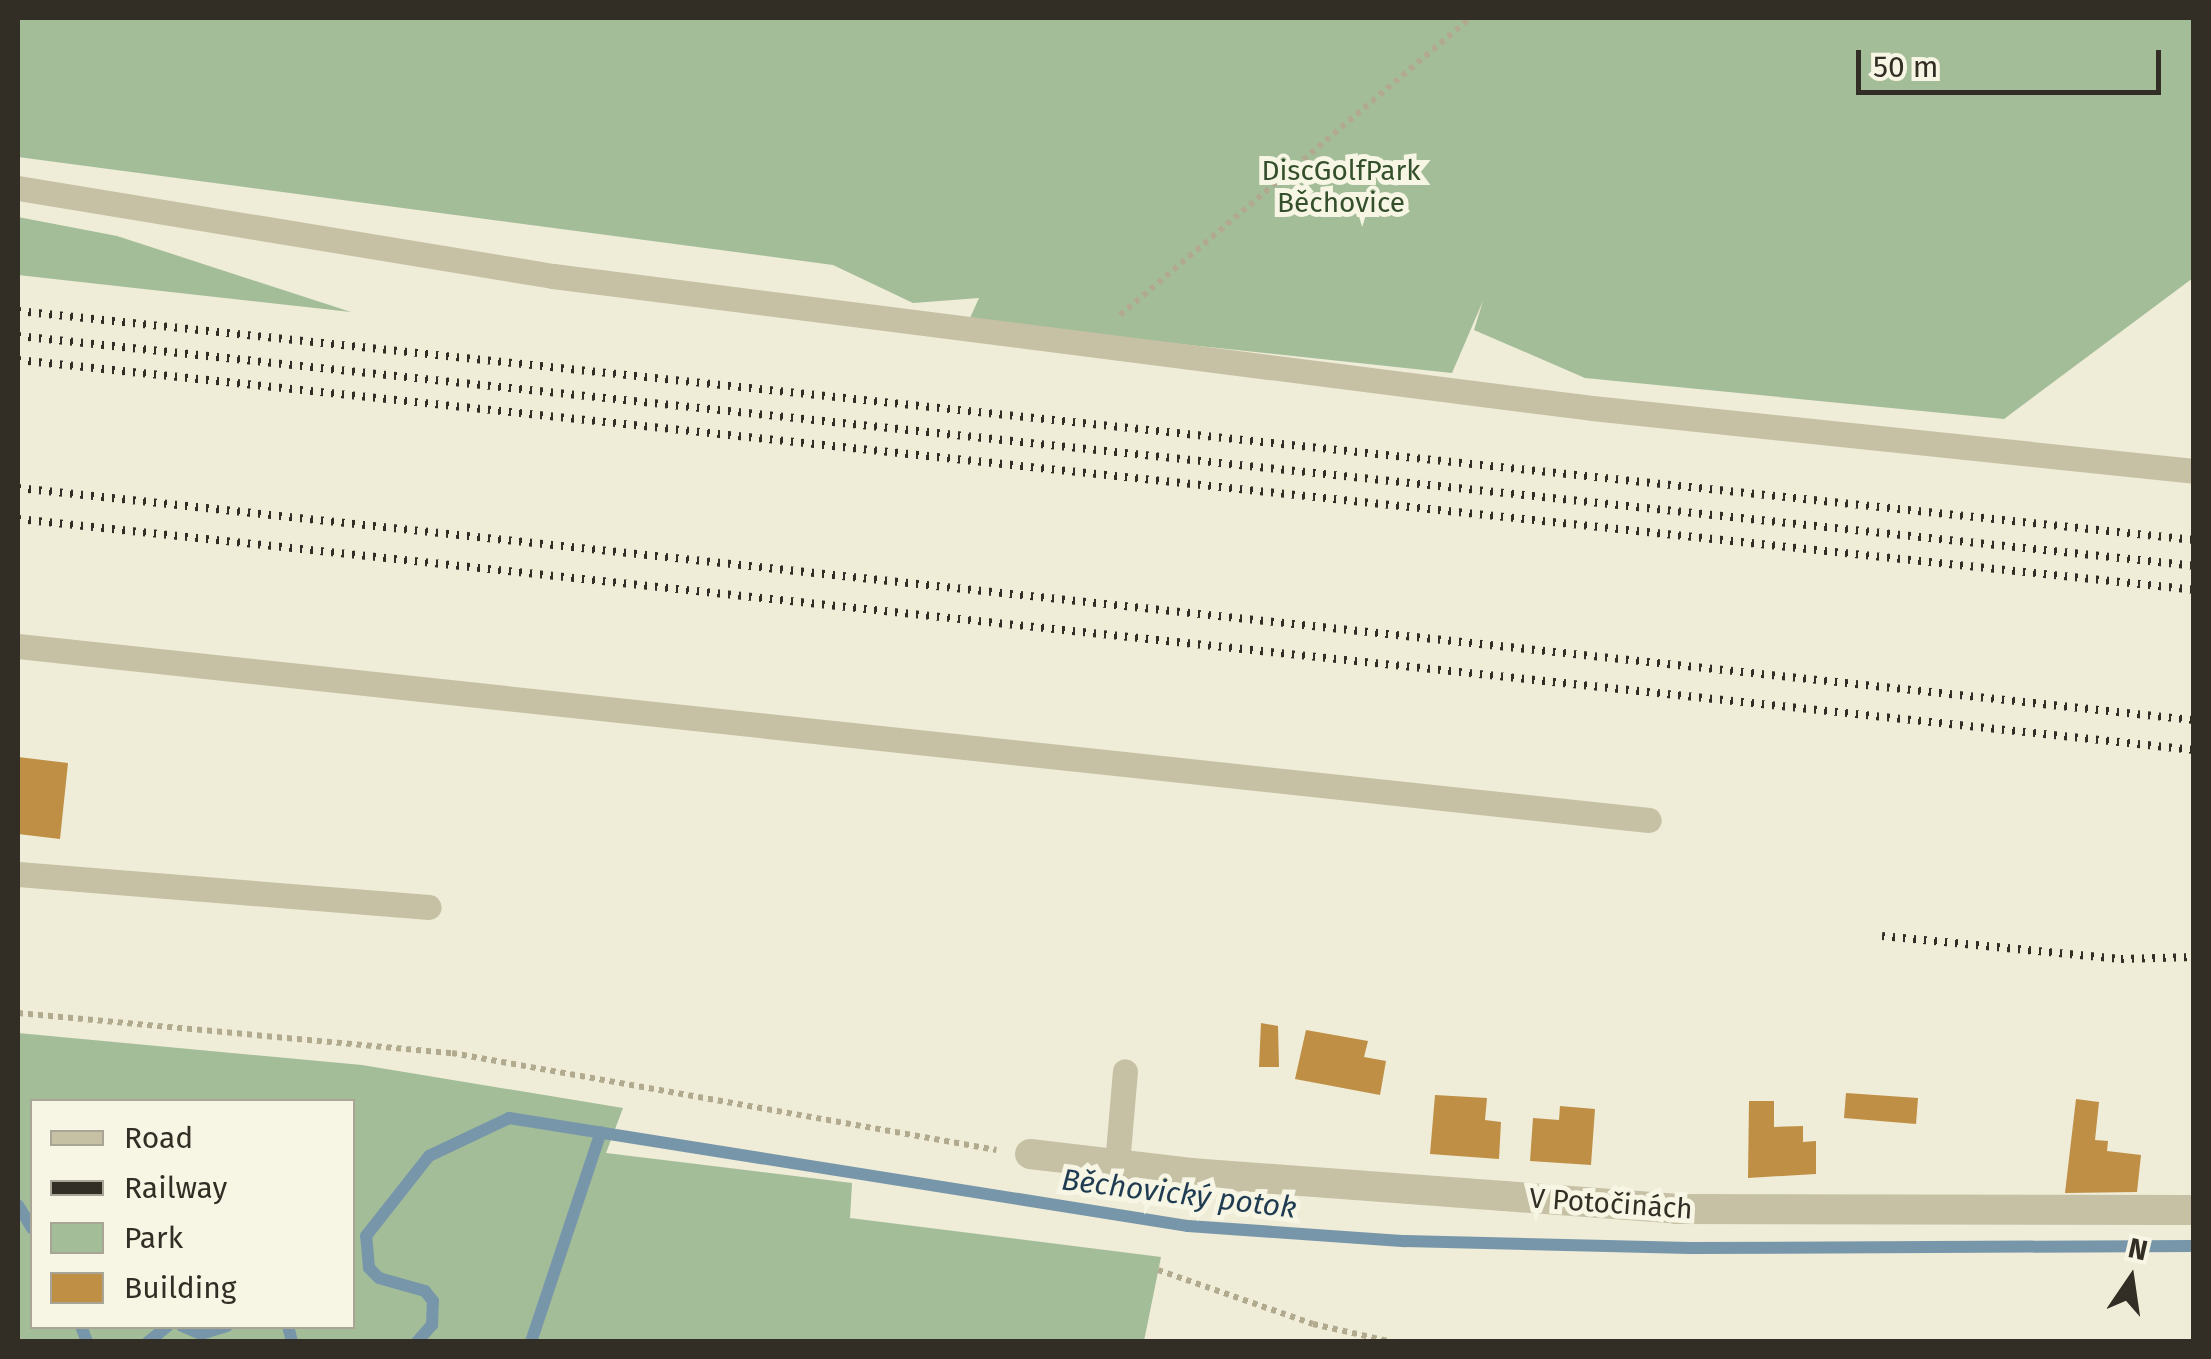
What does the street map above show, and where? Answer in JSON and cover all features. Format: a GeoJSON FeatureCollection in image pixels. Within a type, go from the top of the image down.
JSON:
{"type":"FeatureCollection","features":[{"type":"Feature","properties":{"kind":"street","name":"V Potočinách"},"geometry":{"type":"LineString","coordinates":[[1030,1154],[1676,1210],[2194,1210]]}},
{"type":"Feature","properties":{"kind":"lane"},"geometry":{"type":"LineString","coordinates":[[18,188],[553,276],[1592,408],[2194,471]]}},
{"type":"Feature","properties":{"kind":"lane"},"geometry":{"type":"LineString","coordinates":[[18,646],[1649,820]]}},
{"type":"Feature","properties":{"kind":"lane"},"geometry":{"type":"LineString","coordinates":[[18,874],[429,907]]}},
{"type":"Feature","properties":{"kind":"lane"},"geometry":{"type":"LineString","coordinates":[[1117,1164],[1125,1071]]}},
{"type":"Feature","properties":{"kind":"path"},"geometry":{"type":"LineString","coordinates":[[1091,344],[1470,18]]}},
{"type":"Feature","properties":{"kind":"path"},"geometry":{"type":"LineString","coordinates":[[18,1013],[452,1053],[1030,1154]]}},
{"type":"Feature","properties":{"kind":"path"},"geometry":{"type":"LineString","coordinates":[[1158,1270],[1313,1324],[1392,1342]]}},
{"type":"Feature","properties":{"kind":"green space","name":"DiscGolfPark Běchovice"},"geometry":{"type":"Polygon","coordinates":[[[18,18],[2193,18],[2193,278],[2004,419],[1585,378],[1474,330],[1483,301],[1452,373],[1114,337],[970,318],[979,298],[913,303],[833,265],[18,157],[18,18]]]}},
{"type":"Feature","properties":{"kind":"green space"},"geometry":{"type":"Polygon","coordinates":[[[18,217],[117,236],[351,312],[18,275],[18,217]]]}},
{"type":"Feature","properties":{"kind":"green space"},"geometry":{"type":"Polygon","coordinates":[[[18,1033],[362,1065],[623,1108],[606,1153],[852,1183],[850,1218],[1161,1257],[1144,1341],[18,1341],[18,1033]]]}},
{"type":"Feature","properties":{"kind":"building"},"geometry":{"type":"Polygon","coordinates":[[[18,757],[68,763],[60,839],[18,834],[18,757]]]}},
{"type":"Feature","properties":{"kind":"building"},"geometry":{"type":"Polygon","coordinates":[[[1261,1023],[1278,1026],[1279,1067],[1259,1067],[1261,1023]]]}},
{"type":"Feature","properties":{"kind":"building"},"geometry":{"type":"Polygon","coordinates":[[[1306,1030],[1368,1041],[1364,1057],[1386,1061],[1380,1095],[1295,1079],[1306,1030]]]}},
{"type":"Feature","properties":{"kind":"building"},"geometry":{"type":"Polygon","coordinates":[[[1846,1093],[1918,1098],[1916,1124],[1844,1118],[1846,1093]]]}},
{"type":"Feature","properties":{"kind":"building"},"geometry":{"type":"Polygon","coordinates":[[[1435,1095],[1487,1098],[1485,1120],[1501,1122],[1499,1159],[1430,1154],[1435,1095]]]}},
{"type":"Feature","properties":{"kind":"building"},"geometry":{"type":"Polygon","coordinates":[[[2076,1099],[2099,1102],[2095,1140],[2108,1141],[2107,1151],[2141,1155],[2137,1192],[2065,1193],[2076,1099]]]}},
{"type":"Feature","properties":{"kind":"building"},"geometry":{"type":"Polygon","coordinates":[[[1749,1101],[1774,1101],[1774,1127],[1803,1126],[1803,1142],[1816,1141],[1816,1174],[1748,1178],[1749,1101]]]}},
{"type":"Feature","properties":{"kind":"building"},"geometry":{"type":"Polygon","coordinates":[[[1560,1106],[1595,1109],[1591,1165],[1530,1161],[1533,1118],[1559,1120],[1560,1106]]]}},
{"type":"Feature","properties":{"kind":"waterway","name":"Běchovický potok"},"geometry":{"type":"LineString","coordinates":[[417,1342],[432,1325],[433,1301],[425,1291],[379,1278],[369,1268],[366,1236],[429,1156],[509,1118],[1188,1226],[1405,1241],[1690,1248],[2194,1246]]}},
{"type":"Feature","properties":{"kind":"waterway"},"geometry":{"type":"LineString","coordinates":[[531,1342],[601,1132]]}},
{"type":"Feature","properties":{"kind":"waterway","name":"Běchovický potok"},"geometry":{"type":"LineString","coordinates":[[18,1205],[30,1225]]}},
{"type":"Feature","properties":{"kind":"waterway","name":"Běchovický potok"},"geometry":{"type":"LineString","coordinates":[[82,1329],[87,1342]]}},
{"type":"Feature","properties":{"kind":"waterway","name":"Běchovický potok"},"geometry":{"type":"LineString","coordinates":[[148,1342],[164,1329]]}},
{"type":"Feature","properties":{"kind":"waterway","name":"Běchovický potok"},"geometry":{"type":"LineString","coordinates":[[189,1329],[201,1334],[217,1329]]}},
{"type":"Feature","properties":{"kind":"waterway","name":"Běchovický potok"},"geometry":{"type":"LineString","coordinates":[[289,1329],[292,1342]]}},
{"type":"Feature","properties":{"kind":"railway"},"geometry":{"type":"LineString","coordinates":[[18,311],[2194,540]]}},
{"type":"Feature","properties":{"kind":"railway"},"geometry":{"type":"LineString","coordinates":[[18,336],[2194,566]]}},
{"type":"Feature","properties":{"kind":"railway"},"geometry":{"type":"LineString","coordinates":[[18,360],[2194,590]]}},
{"type":"Feature","properties":{"kind":"railway"},"geometry":{"type":"LineString","coordinates":[[18,488],[2194,720]]}},
{"type":"Feature","properties":{"kind":"railway"},"geometry":{"type":"LineString","coordinates":[[18,519],[2194,750]]}},
{"type":"Feature","properties":{"kind":"railway"},"geometry":{"type":"LineString","coordinates":[[1882,936],[2121,959],[2194,957]]}}]}
